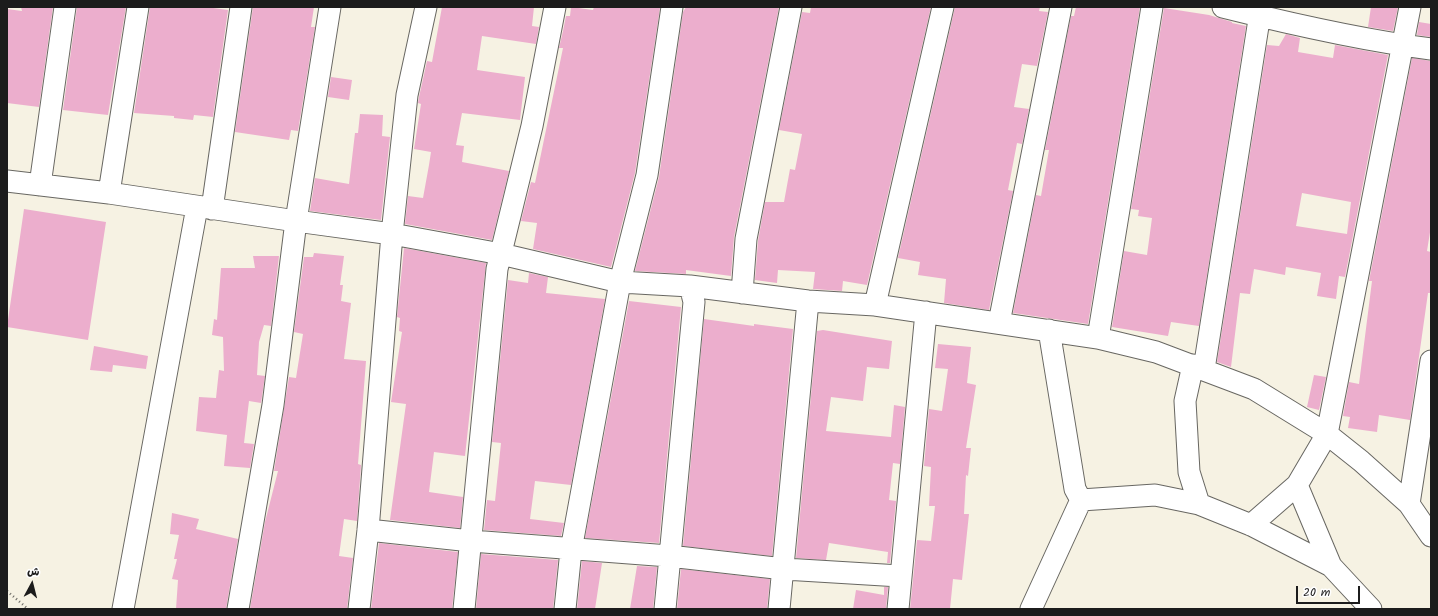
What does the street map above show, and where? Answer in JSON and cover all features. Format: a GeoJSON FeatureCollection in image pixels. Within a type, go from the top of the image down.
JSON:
{"type":"FeatureCollection","features":[{"type":"Feature","properties":{"kind":"street"},"geometry":{"type":"LineString","coordinates":[[40,185],[65,7]]}},
{"type":"Feature","properties":{"kind":"street"},"geometry":{"type":"LineString","coordinates":[[109,193],[138,7]]}},
{"type":"Feature","properties":{"kind":"street"},"geometry":{"type":"LineString","coordinates":[[123,609],[204,208],[241,7]]}},
{"type":"Feature","properties":{"kind":"street"},"geometry":{"type":"LineString","coordinates":[[238,609],[273,405],[296,222],[330,7]]}},
{"type":"Feature","properties":{"kind":"street"},"geometry":{"type":"LineString","coordinates":[[359,609],[368,530],[392,234],[407,96],[426,7]]}},
{"type":"Feature","properties":{"kind":"street"},"geometry":{"type":"LineString","coordinates":[[464,609],[497,269],[532,126],[555,7]]}},
{"type":"Feature","properties":{"kind":"street"},"geometry":{"type":"LineString","coordinates":[[565,609],[571,550],[620,282],[647,175],[672,7]]}},
{"type":"Feature","properties":{"kind":"street"},"geometry":{"type":"LineString","coordinates":[[742,293],[746,239],[791,7]]}},
{"type":"Feature","properties":{"kind":"street"},"geometry":{"type":"LineString","coordinates":[[875,305],[943,7]]}},
{"type":"Feature","properties":{"kind":"street"},"geometry":{"type":"LineString","coordinates":[[999,323],[1061,7]]}},
{"type":"Feature","properties":{"kind":"street"},"geometry":{"type":"LineString","coordinates":[[1098,338],[1152,7]]}},
{"type":"Feature","properties":{"kind":"street"},"geometry":{"type":"LineString","coordinates":[[1223,7],[1260,12],[1403,45],[1431,49]]}},
{"type":"Feature","properties":{"kind":"street"},"geometry":{"type":"LineString","coordinates":[[1251,525],[1297,485],[1327,434],[1410,7]]}},
{"type":"Feature","properties":{"kind":"street"},"geometry":{"type":"LineString","coordinates":[[1199,504],[1189,472],[1185,401],[1199,367],[1260,12]]}},
{"type":"Feature","properties":{"kind":"street"},"geometry":{"type":"LineString","coordinates":[[7,181],[109,193],[296,222],[392,234],[501,254],[620,282],[690,286],[808,301],[875,305],[1098,338],[1156,352],[1199,367],[1254,390],[1327,434],[1361,461],[1409,504],[1431,536]]}},
{"type":"Feature","properties":{"kind":"street"},"geometry":{"type":"LineString","coordinates":[[664,609],[694,302],[690,286]]}},
{"type":"Feature","properties":{"kind":"street"},"geometry":{"type":"LineString","coordinates":[[779,609],[784,569],[808,301]]}},
{"type":"Feature","properties":{"kind":"street"},"geometry":{"type":"LineString","coordinates":[[898,609],[926,312]]}},
{"type":"Feature","properties":{"kind":"street"},"geometry":{"type":"LineString","coordinates":[[1049,330],[1075,489],[1081,500]]}},
{"type":"Feature","properties":{"kind":"street"},"geometry":{"type":"LineString","coordinates":[[1409,504],[1431,361]]}},
{"type":"Feature","properties":{"kind":"street"},"geometry":{"type":"LineString","coordinates":[[1297,485],[1331,566],[1370,609]]}},
{"type":"Feature","properties":{"kind":"street"},"geometry":{"type":"LineString","coordinates":[[1081,500],[1155,495],[1199,504],[1251,525],[1331,566]]}},
{"type":"Feature","properties":{"kind":"street"},"geometry":{"type":"LineString","coordinates":[[1032,609],[1081,500]]}},
{"type":"Feature","properties":{"kind":"street"},"geometry":{"type":"LineString","coordinates":[[368,530],[571,550],[669,556],[784,569],[900,576]]}},
{"type":"Feature","properties":{"kind":"path"},"geometry":{"type":"LineString","coordinates":[[7,591],[28,609]]}},
{"type":"Feature","properties":{"kind":"building"},"geometry":{"type":"Polygon","coordinates":[[[21,7],[53,7],[39,107],[7,103],[7,9],[22,11],[21,7]]]}},
{"type":"Feature","properties":{"kind":"building"},"geometry":{"type":"Polygon","coordinates":[[[77,7],[126,7],[108,115],[63,110],[77,7]]]}},
{"type":"Feature","properties":{"kind":"building"},"geometry":{"type":"Polygon","coordinates":[[[150,7],[206,7],[228,10],[213,117],[194,115],[193,120],[174,118],[174,116],[134,113],[150,7]]]}},
{"type":"Feature","properties":{"kind":"building"},"geometry":{"type":"Polygon","coordinates":[[[253,7],[314,7],[311,27],[315,27],[298,131],[291,130],[289,140],[235,132],[253,7]]]}},
{"type":"Feature","properties":{"kind":"building"},"geometry":{"type":"Polygon","coordinates":[[[442,7],[534,7],[532,26],[539,27],[536,44],[482,36],[477,70],[525,77],[520,120],[462,113],[456,145],[464,146],[462,162],[509,171],[492,240],[405,224],[408,196],[423,198],[429,165],[431,152],[414,149],[421,104],[418,103],[419,97],[427,61],[432,62],[442,7]]]}},
{"type":"Feature","properties":{"kind":"building"},"geometry":{"type":"Polygon","coordinates":[[[571,7],[593,10],[594,7],[660,8],[635,173],[611,267],[533,249],[537,223],[521,221],[531,182],[535,183],[563,48],[559,48],[566,16],[570,16],[571,7]]]}},
{"type":"Feature","properties":{"kind":"building"},"geometry":{"type":"Polygon","coordinates":[[[686,7],[779,7],[734,237],[731,276],[686,270],[686,274],[635,271],[659,177],[683,12],[686,7]]]}},
{"type":"Feature","properties":{"kind":"building"},"geometry":{"type":"Polygon","coordinates":[[[811,7],[931,7],[867,285],[843,281],[842,291],[813,289],[815,272],[778,270],[777,283],[755,280],[758,241],[765,202],[784,202],[790,169],[795,170],[802,134],[779,130],[802,12],[810,13],[811,7]]]}},
{"type":"Feature","properties":{"kind":"building"},"geometry":{"type":"Polygon","coordinates":[[[955,7],[1040,7],[1039,11],[1048,12],[1037,66],[1022,64],[1014,107],[1029,109],[1022,144],[1017,143],[1008,190],[1013,191],[989,310],[944,303],[946,279],[918,275],[920,262],[898,258],[955,7]]]}},
{"type":"Feature","properties":{"kind":"building"},"geometry":{"type":"Polygon","coordinates":[[[1076,7],[1140,7],[1088,324],[1013,313],[1036,195],[1041,196],[1049,150],[1045,150],[1071,16],[1074,16],[1076,7]]]}},
{"type":"Feature","properties":{"kind":"building"},"geometry":{"type":"Polygon","coordinates":[[[1371,7],[1398,7],[1393,31],[1368,27],[1371,7]]]}},
{"type":"Feature","properties":{"kind":"building"},"geometry":{"type":"Polygon","coordinates":[[[1164,8],[1209,15],[1246,26],[1199,326],[1171,322],[1168,336],[1112,327],[1124,251],[1147,255],[1152,218],[1138,216],[1139,210],[1131,209],[1164,8]]]}},
{"type":"Feature","properties":{"kind":"building"},"geometry":{"type":"Polygon","coordinates":[[[1419,22],[1431,24],[1431,37],[1417,35],[1419,22]]]}},
{"type":"Feature","properties":{"kind":"building"},"geometry":{"type":"Polygon","coordinates":[[[1286,34],[1300,38],[1298,52],[1333,58],[1335,45],[1388,55],[1345,277],[1339,276],[1336,299],[1317,296],[1321,273],[1286,267],[1285,275],[1254,269],[1250,294],[1240,293],[1231,367],[1217,362],[1267,45],[1279,46],[1286,34]],[[1302,193],[1296,226],[1347,234],[1351,202],[1302,193]]]}},
{"type":"Feature","properties":{"kind":"building"},"geometry":{"type":"Polygon","coordinates":[[[1412,58],[1431,61],[1431,226],[1427,251],[1431,252],[1431,293],[1428,293],[1410,420],[1379,415],[1377,432],[1348,428],[1350,417],[1343,416],[1349,382],[1359,384],[1372,281],[1369,281],[1412,58]]]}},
{"type":"Feature","properties":{"kind":"building"},"geometry":{"type":"Polygon","coordinates":[[[331,77],[352,80],[349,100],[328,97],[331,77]]]}},
{"type":"Feature","properties":{"kind":"building"},"geometry":{"type":"Polygon","coordinates":[[[360,114],[383,115],[382,136],[390,137],[381,220],[310,211],[315,178],[349,184],[355,133],[358,133],[360,114]]]}},
{"type":"Feature","properties":{"kind":"building"},"geometry":{"type":"Polygon","coordinates":[[[24,209],[106,222],[88,340],[7,327],[24,209]]]}},
{"type":"Feature","properties":{"kind":"building"},"geometry":{"type":"Polygon","coordinates":[[[404,248],[486,263],[465,456],[434,452],[429,492],[463,497],[460,528],[390,520],[406,404],[391,402],[402,332],[399,331],[400,318],[397,317],[404,248]]]}},
{"type":"Feature","properties":{"kind":"building"},"geometry":{"type":"Polygon","coordinates":[[[314,253],[344,256],[340,285],[343,285],[341,301],[351,303],[344,359],[366,361],[358,464],[361,465],[357,521],[344,519],[339,556],[353,558],[347,609],[250,609],[265,522],[278,471],[274,471],[289,377],[296,378],[303,334],[294,332],[304,257],[313,257],[314,253]]]}},
{"type":"Feature","properties":{"kind":"building"},"geometry":{"type":"Polygon","coordinates":[[[253,256],[279,256],[271,326],[264,325],[259,342],[257,375],[265,376],[261,403],[249,401],[244,443],[254,444],[250,468],[224,466],[227,435],[196,431],[199,397],[216,398],[219,370],[224,371],[223,337],[212,335],[214,319],[217,320],[221,268],[255,268],[253,256]]]}},
{"type":"Feature","properties":{"kind":"building"},"geometry":{"type":"Polygon","coordinates":[[[529,273],[548,277],[546,293],[605,299],[571,485],[535,481],[530,519],[564,523],[561,536],[484,530],[487,500],[495,501],[501,443],[492,442],[508,280],[528,283],[529,273]]]}},
{"type":"Feature","properties":{"kind":"building"},"geometry":{"type":"Polygon","coordinates":[[[629,301],[681,307],[659,543],[585,538],[629,301]]]}},
{"type":"Feature","properties":{"kind":"building"},"geometry":{"type":"Polygon","coordinates":[[[704,319],[754,326],[754,324],[793,329],[772,556],[683,546],[704,319]]]}},
{"type":"Feature","properties":{"kind":"building"},"geometry":{"type":"Polygon","coordinates":[[[823,330],[892,341],[889,369],[867,367],[863,401],[831,397],[826,431],[891,437],[894,405],[905,407],[900,464],[893,463],[889,500],[896,501],[890,563],[887,563],[888,552],[829,543],[826,560],[796,558],[817,331],[823,330]]]}},
{"type":"Feature","properties":{"kind":"building"},"geometry":{"type":"Polygon","coordinates":[[[938,344],[971,347],[967,383],[976,385],[966,448],[971,448],[968,476],[966,475],[964,514],[969,514],[962,580],[953,579],[950,609],[910,609],[917,540],[931,541],[935,506],[929,506],[931,467],[924,466],[929,409],[942,411],[948,369],[935,368],[938,344]]]}},
{"type":"Feature","properties":{"kind":"building"},"geometry":{"type":"Polygon","coordinates":[[[94,346],[148,356],[146,369],[113,365],[112,372],[90,370],[94,346]]]}},
{"type":"Feature","properties":{"kind":"building"},"geometry":{"type":"Polygon","coordinates":[[[1314,375],[1326,377],[1319,410],[1307,407],[1314,375]]]}},
{"type":"Feature","properties":{"kind":"building"},"geometry":{"type":"Polygon","coordinates":[[[172,513],[199,519],[196,529],[238,539],[226,609],[176,609],[178,580],[172,579],[177,559],[174,559],[179,535],[170,534],[172,513]]]}},
{"type":"Feature","properties":{"kind":"building"},"geometry":{"type":"Polygon","coordinates":[[[379,543],[458,552],[452,609],[371,609],[379,543]]]}},
{"type":"Feature","properties":{"kind":"building"},"geometry":{"type":"Polygon","coordinates":[[[481,554],[558,560],[553,609],[476,609],[481,554]]]}},
{"type":"Feature","properties":{"kind":"building"},"geometry":{"type":"Polygon","coordinates":[[[582,561],[602,563],[595,609],[577,609],[582,561]]]}},
{"type":"Feature","properties":{"kind":"building"},"geometry":{"type":"Polygon","coordinates":[[[637,566],[657,567],[653,609],[630,609],[637,566]]]}},
{"type":"Feature","properties":{"kind":"building"},"geometry":{"type":"Polygon","coordinates":[[[681,569],[770,579],[767,609],[677,609],[681,569]]]}},
{"type":"Feature","properties":{"kind":"building"},"geometry":{"type":"Polygon","coordinates":[[[884,587],[888,587],[886,609],[853,609],[856,590],[884,595],[884,587]]]}}]}
